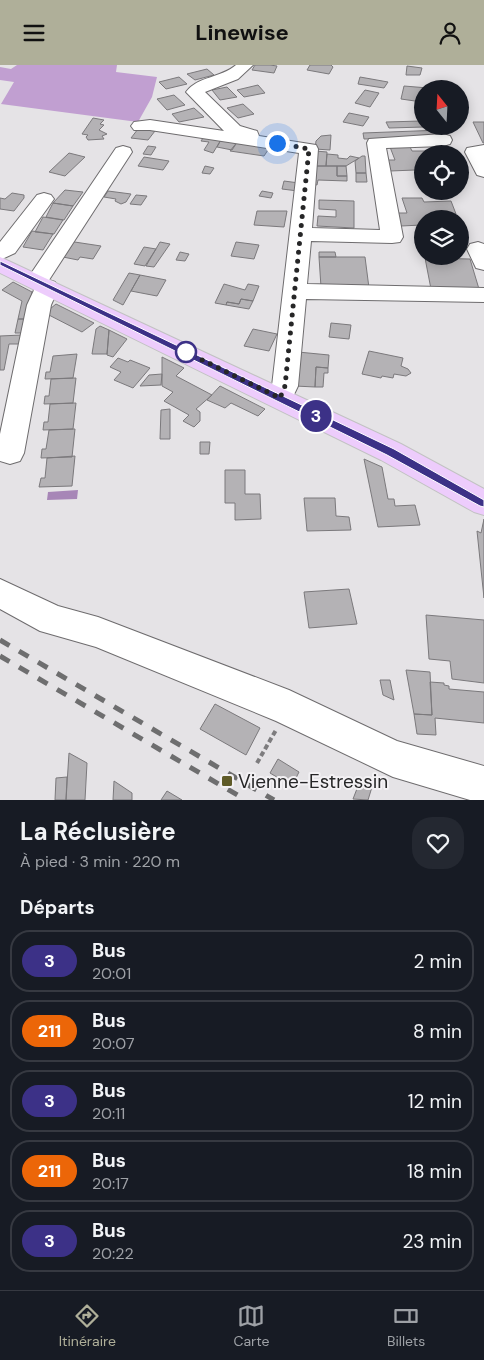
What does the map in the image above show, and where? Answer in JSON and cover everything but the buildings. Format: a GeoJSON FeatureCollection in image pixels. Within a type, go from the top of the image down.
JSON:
{"type":"FeatureCollection","features":[{"type":"Feature","properties":{"kind":"main road"},"geometry":{"type":"LineString","coordinates":[[0,263],[390,452],[484,503]]}},
{"type":"Feature","properties":{"kind":"street"},"geometry":{"type":"LineString","coordinates":[[245,65],[234,76],[200,86],[194,92],[234,130],[277,143]]}},
{"type":"Feature","properties":{"kind":"street"},"geometry":{"type":"LineString","coordinates":[[140,126],[150,125],[268,144],[313,142],[300,234],[296,291],[285,386],[280,398]]}},
{"type":"Feature","properties":{"kind":"street"},"geometry":{"type":"LineString","coordinates":[[300,234],[392,237],[376,143],[443,140]]}},
{"type":"Feature","properties":{"kind":"street"},"geometry":{"type":"LineString","coordinates":[[484,151],[474,152],[484,171]]}},
{"type":"Feature","properties":{"kind":"street"},"geometry":{"type":"LineString","coordinates":[[10,453],[42,284],[124,152]]}},
{"type":"Feature","properties":{"kind":"street"},"geometry":{"type":"LineString","coordinates":[[0,253],[44,199]]}},
{"type":"Feature","properties":{"kind":"street"},"geometry":{"type":"LineString","coordinates":[[296,291],[484,295]]}},
{"type":"Feature","properties":{"kind":"street"},"geometry":{"type":"LineString","coordinates":[[0,593],[52,620],[98,632],[289,708],[393,758],[484,785]]}},
{"type":"Feature","properties":{"kind":"path"},"geometry":{"type":"LineString","coordinates":[[257,763],[289,708]]}},
{"type":"Feature","properties":{"kind":"shaded area"},"geometry":{"type":"Polygon","coordinates":[[[17,65],[117,65],[116,72],[157,77],[152,97],[138,122],[1,104],[14,82],[0,80],[0,67],[11,69],[17,65]]]}},
{"type":"Feature","properties":{"kind":"shaded area"},"geometry":{"type":"Polygon","coordinates":[[[78,490],[77,499],[47,500],[48,492],[78,490]]]}},
{"type":"Feature","properties":{"kind":"railway"},"geometry":{"type":"LineString","coordinates":[[0,640],[274,800]]}},
{"type":"Feature","properties":{"kind":"railway"},"geometry":{"type":"LineString","coordinates":[[0,656],[246,800]]}},
{"type":"Feature","properties":{"kind":"bus line","name":"3"},"geometry":{"type":"LineString","coordinates":[[0,264],[390,452],[484,503]]}},
{"type":"Feature","properties":{"kind":"place","name":"Vienne-Estressin"},"geometry":{"type":"Point","coordinates":[227,781]}},
{"type":"Feature","properties":{"kind":"route"},"geometry":{"type":"LineString","coordinates":[[186,352],[280,398],[285,386],[309,149],[277,143]]}}]}
